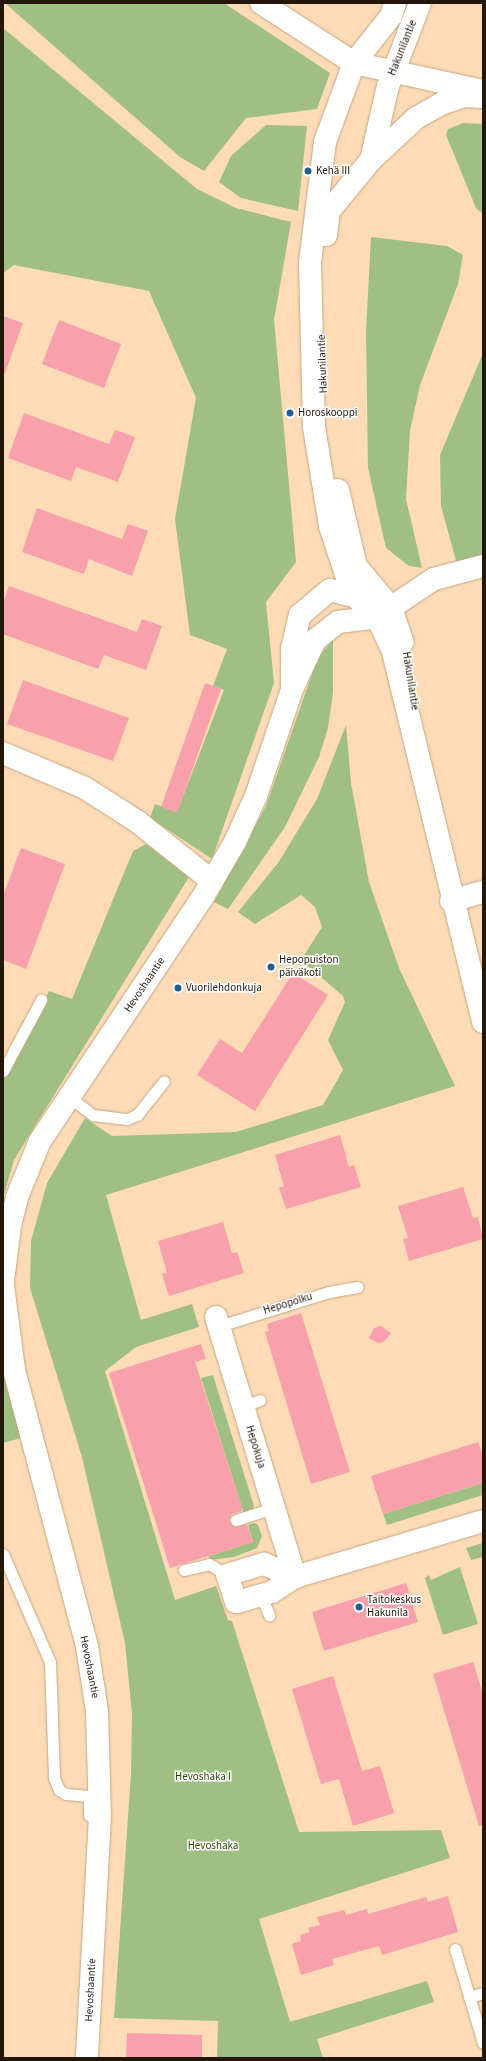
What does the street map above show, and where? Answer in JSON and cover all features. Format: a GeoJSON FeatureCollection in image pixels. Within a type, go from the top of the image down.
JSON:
{"type":"FeatureCollection","features":[{"type":"Feature","properties":{"kind":"main road"},"geometry":{"type":"LineString","coordinates":[[261,3],[354,63],[393,70],[483,91]]}},
{"type":"Feature","properties":{"kind":"main road","name":"Hakunilantie"},"geometry":{"type":"LineString","coordinates":[[420,3],[412,27],[393,70],[371,160],[329,211],[320,280],[325,407],[332,466],[356,566],[405,646],[432,823],[483,1022]]}},
{"type":"Feature","properties":{"kind":"main road","name":"Hakunilantie"},"geometry":{"type":"LineString","coordinates":[[352,593],[330,526],[314,427],[310,263],[325,142],[354,63],[393,10]]}},
{"type":"Feature","properties":{"kind":"main road"},"geometry":{"type":"LineString","coordinates":[[371,160],[416,118],[464,96],[483,97]]}},
{"type":"Feature","properties":{"kind":"main road"},"geometry":{"type":"LineString","coordinates":[[384,613],[434,578],[483,566]]}},
{"type":"Feature","properties":{"kind":"main road","name":"Hevoshaantie"},"geometry":{"type":"LineString","coordinates":[[292,687],[292,649],[300,615],[330,590],[352,593],[384,613]]}},
{"type":"Feature","properties":{"kind":"main road","name":"Hevoshaantie"},"geometry":{"type":"LineString","coordinates":[[3,1281],[4,1260],[10,1226],[26,1173],[40,1141],[212,881],[256,796],[292,687],[320,633],[338,622],[384,613]]}},
{"type":"Feature","properties":{"kind":"main road"},"geometry":{"type":"LineString","coordinates":[[3,753],[85,788],[138,822],[212,881]]}},
{"type":"Feature","properties":{"kind":"main road"},"geometry":{"type":"LineString","coordinates":[[451,901],[483,892]]}},
{"type":"Feature","properties":{"kind":"main road","name":"Hevoshaantie"},"geometry":{"type":"LineString","coordinates":[[3,1286],[14,1370],[87,1646],[98,1719],[100,1816],[87,2058]]}},
{"type":"Feature","properties":{"kind":"main road","name":"Hepokuja"},"geometry":{"type":"LineString","coordinates":[[218,1322],[252,1403],[273,1508],[295,1577]]}},
{"type":"Feature","properties":{"kind":"main road"},"geometry":{"type":"LineString","coordinates":[[295,1577],[264,1564],[227,1576],[236,1602],[261,1595],[295,1577],[483,1521]]}},
{"type":"Feature","properties":{"kind":"lane"},"geometry":{"type":"LineString","coordinates":[[3,1071],[41,1000]]}},
{"type":"Feature","properties":{"kind":"lane"},"geometry":{"type":"LineString","coordinates":[[69,1097],[93,1115],[127,1119],[137,1115],[164,1081]]}},
{"type":"Feature","properties":{"kind":"lane","name":"Hepopolku"},"geometry":{"type":"LineString","coordinates":[[218,1322],[329,1292],[358,1287]]}},
{"type":"Feature","properties":{"kind":"lane"},"geometry":{"type":"LineString","coordinates":[[236,1520],[273,1508]]}},
{"type":"Feature","properties":{"kind":"lane"},"geometry":{"type":"LineString","coordinates":[[3,1554],[50,1662],[54,1778],[59,1790],[66,1794],[89,1796],[89,1815],[100,1816]]}},
{"type":"Feature","properties":{"kind":"lane"},"geometry":{"type":"LineString","coordinates":[[184,1570],[209,1564],[227,1576]]}},
{"type":"Feature","properties":{"kind":"lane"},"geometry":{"type":"LineString","coordinates":[[261,1595],[269,1615]]}},
{"type":"Feature","properties":{"kind":"lane"},"geometry":{"type":"LineString","coordinates":[[455,1949],[483,2043]]}},
{"type":"Feature","properties":{"kind":"lane"},"geometry":{"type":"LineString","coordinates":[[469,1997],[483,1993]]}},
{"type":"Feature","properties":{"kind":"green space"},"geometry":{"type":"Polygon","coordinates":[[[5,3],[224,3],[330,73],[317,109],[246,118],[204,171],[180,157],[5,3]]]}},
{"type":"Feature","properties":{"kind":"green space"},"geometry":{"type":"Polygon","coordinates":[[[3,28],[197,189],[236,208],[291,222],[274,320],[296,562],[266,602],[274,683],[212,859],[150,818],[155,804],[177,812],[224,690],[213,686],[227,649],[190,635],[175,519],[196,398],[149,291],[14,265],[3,273],[3,28]]]}},
{"type":"Feature","properties":{"kind":"green space"},"geometry":{"type":"Polygon","coordinates":[[[463,123],[483,124],[483,214],[476,208],[446,135],[448,129],[463,123]]]}},
{"type":"Feature","properties":{"kind":"green space"},"geometry":{"type":"Polygon","coordinates":[[[266,125],[307,126],[298,211],[241,198],[219,182],[231,156],[266,125]]]}},
{"type":"Feature","properties":{"kind":"green space"},"geometry":{"type":"Polygon","coordinates":[[[371,237],[447,246],[463,255],[458,284],[420,385],[410,431],[406,499],[422,568],[409,566],[386,548],[368,468],[366,331],[371,237]]]}},
{"type":"Feature","properties":{"kind":"green space"},"geometry":{"type":"Polygon","coordinates":[[[483,353],[483,556],[457,564],[441,506],[440,455],[483,353]]]}},
{"type":"Feature","properties":{"kind":"green space"},"geometry":{"type":"Polygon","coordinates":[[[333,640],[333,693],[328,728],[319,757],[285,827],[228,909],[214,902],[266,806],[318,657],[333,640]]]}},
{"type":"Feature","properties":{"kind":"green space","name":"Hevoshaka"},"geometry":{"type":"Polygon","coordinates":[[[346,725],[351,783],[369,882],[399,968],[455,1086],[106,1195],[141,1320],[192,1304],[199,1327],[136,1347],[105,1371],[175,1600],[216,1586],[228,1620],[232,1621],[299,1832],[441,1830],[450,1858],[259,1919],[290,2022],[427,1981],[434,2002],[317,2039],[323,2058],[217,2058],[218,2021],[114,2018],[131,1774],[132,1714],[125,1643],[82,1457],[30,1288],[31,1241],[47,1183],[85,1118],[112,1136],[236,1132],[323,1105],[343,1070],[328,1040],[345,1002],[343,996],[301,960],[322,927],[315,907],[301,895],[255,924],[238,912],[278,863],[317,799],[346,725]]]}},
{"type":"Feature","properties":{"kind":"green space"},"geometry":{"type":"Polygon","coordinates":[[[146,844],[189,877],[14,1160],[3,1198],[3,1080],[49,991],[72,999],[133,851],[146,844]]]}},
{"type":"Feature","properties":{"kind":"green space"},"geometry":{"type":"Polygon","coordinates":[[[3,1366],[21,1438],[3,1443],[3,1366]]]}},
{"type":"Feature","properties":{"kind":"green space"},"geometry":{"type":"Polygon","coordinates":[[[213,1375],[254,1506],[251,1512],[244,1514],[201,1378],[213,1375]]]}},
{"type":"Feature","properties":{"kind":"green space"},"geometry":{"type":"Polygon","coordinates":[[[483,1483],[483,1495],[387,1525],[383,1514],[483,1483]]]}},
{"type":"Feature","properties":{"kind":"green space"},"geometry":{"type":"Polygon","coordinates":[[[254,1523],[258,1525],[262,1536],[257,1548],[234,1557],[210,1560],[209,1556],[253,1542],[248,1525],[254,1523]]]}},
{"type":"Feature","properties":{"kind":"green space"},"geometry":{"type":"Polygon","coordinates":[[[483,1543],[483,1557],[471,1560],[466,1548],[483,1543]]]}},
{"type":"Feature","properties":{"kind":"green space"},"geometry":{"type":"Polygon","coordinates":[[[460,1567],[478,1624],[443,1635],[425,1578],[429,1575],[431,1580],[460,1567]]]}},
{"type":"Feature","properties":{"kind":"building"},"geometry":{"type":"Polygon","coordinates":[[[3,316],[23,323],[5,373],[3,373],[3,316]]]}},
{"type":"Feature","properties":{"kind":"building"},"geometry":{"type":"Polygon","coordinates":[[[59,320],[121,344],[104,388],[42,364],[59,320]]]}},
{"type":"Feature","properties":{"kind":"building"},"geometry":{"type":"Polygon","coordinates":[[[24,413],[109,444],[115,430],[135,437],[118,482],[76,467],[71,481],[8,458],[24,413]]]}},
{"type":"Feature","properties":{"kind":"building"},"geometry":{"type":"Polygon","coordinates":[[[37,508],[122,539],[128,524],[148,531],[132,576],[89,559],[84,574],[22,552],[37,508]]]}},
{"type":"Feature","properties":{"kind":"building"},"geometry":{"type":"Polygon","coordinates":[[[9,586],[137,632],[142,619],[162,626],[146,670],[104,655],[98,669],[3,634],[3,603],[9,586]]]}},
{"type":"Feature","properties":{"kind":"building"},"geometry":{"type":"Polygon","coordinates":[[[23,680],[129,718],[113,761],[7,724],[23,680]]]}},
{"type":"Feature","properties":{"kind":"building"},"geometry":{"type":"Polygon","coordinates":[[[205,683],[221,689],[177,813],[161,807],[205,683]]]}},
{"type":"Feature","properties":{"kind":"building"},"geometry":{"type":"Polygon","coordinates":[[[21,848],[65,864],[26,969],[3,960],[3,896],[21,848]]]}},
{"type":"Feature","properties":{"kind":"building"},"geometry":{"type":"Polygon","coordinates":[[[293,973],[328,995],[255,1111],[197,1075],[220,1039],[242,1053],[293,973]]]}},
{"type":"Feature","properties":{"kind":"building"},"geometry":{"type":"Polygon","coordinates":[[[340,1135],[349,1167],[354,1165],[361,1187],[286,1209],[279,1188],[284,1186],[275,1155],[340,1135]]]}},
{"type":"Feature","properties":{"kind":"building"},"geometry":{"type":"Polygon","coordinates":[[[463,1187],[473,1218],[478,1217],[483,1239],[409,1261],[403,1239],[408,1238],[398,1206],[463,1187]]]}},
{"type":"Feature","properties":{"kind":"building"},"geometry":{"type":"Polygon","coordinates":[[[223,1222],[232,1253],[237,1252],[244,1273],[169,1296],[162,1274],[167,1273],[158,1241],[223,1222]]]}},
{"type":"Feature","properties":{"kind":"building"},"geometry":{"type":"Polygon","coordinates":[[[301,1313],[350,1472],[311,1484],[265,1332],[269,1331],[267,1324],[301,1313]]]}},
{"type":"Feature","properties":{"kind":"building"},"geometry":{"type":"Polygon","coordinates":[[[381,1326],[391,1333],[384,1342],[378,1343],[369,1338],[374,1328],[381,1326]]]}},
{"type":"Feature","properties":{"kind":"building"},"geometry":{"type":"Polygon","coordinates":[[[201,1344],[206,1359],[195,1362],[243,1510],[231,1515],[229,1522],[235,1527],[247,1524],[253,1542],[170,1568],[109,1373],[201,1344]]]}},
{"type":"Feature","properties":{"kind":"building"},"geometry":{"type":"Polygon","coordinates":[[[478,1442],[483,1456],[483,1483],[383,1514],[371,1476],[478,1442]]]}},
{"type":"Feature","properties":{"kind":"building"},"geometry":{"type":"Polygon","coordinates":[[[406,1583],[418,1622],[324,1651],[312,1612],[406,1583]]]}},
{"type":"Feature","properties":{"kind":"building"},"geometry":{"type":"Polygon","coordinates":[[[473,1662],[483,1694],[483,1825],[479,1826],[433,1674],[473,1662]]]}},
{"type":"Feature","properties":{"kind":"building"},"geometry":{"type":"Polygon","coordinates":[[[333,1676],[362,1771],[380,1766],[394,1813],[353,1826],[339,1779],[321,1784],[292,1689],[333,1676]]]}},
{"type":"Feature","properties":{"kind":"building"},"geometry":{"type":"Polygon","coordinates":[[[448,1896],[458,1932],[382,1955],[379,1946],[332,1959],[334,1965],[301,1975],[292,1944],[301,1941],[300,1935],[310,1932],[308,1928],[320,1925],[317,1917],[344,1910],[346,1915],[367,1909],[368,1914],[426,1897],[428,1902],[448,1896]]]}},
{"type":"Feature","properties":{"kind":"building"},"geometry":{"type":"Polygon","coordinates":[[[127,2033],[202,2035],[202,2058],[126,2058],[127,2033]]]}},
{"type":"Feature","properties":{"kind":"place","name":"Kehä III"},"geometry":{"type":"Point","coordinates":[308,171]}},
{"type":"Feature","properties":{"kind":"place","name":"Horoskooppi"},"geometry":{"type":"Point","coordinates":[290,413]}},
{"type":"Feature","properties":{"kind":"place","name":"Hepopuiston päiväkoti"},"geometry":{"type":"Point","coordinates":[271,967]}},
{"type":"Feature","properties":{"kind":"place","name":"Vuorilehdonkuja"},"geometry":{"type":"Point","coordinates":[178,988]}},
{"type":"Feature","properties":{"kind":"place","name":"Taitokeskus Hakunila"},"geometry":{"type":"Point","coordinates":[359,1607]}},
{"type":"Feature","properties":{"kind":"park label","name":"Hevoshaka I"},"geometry":{"type":"Point","coordinates":[203,1777]}}]}
